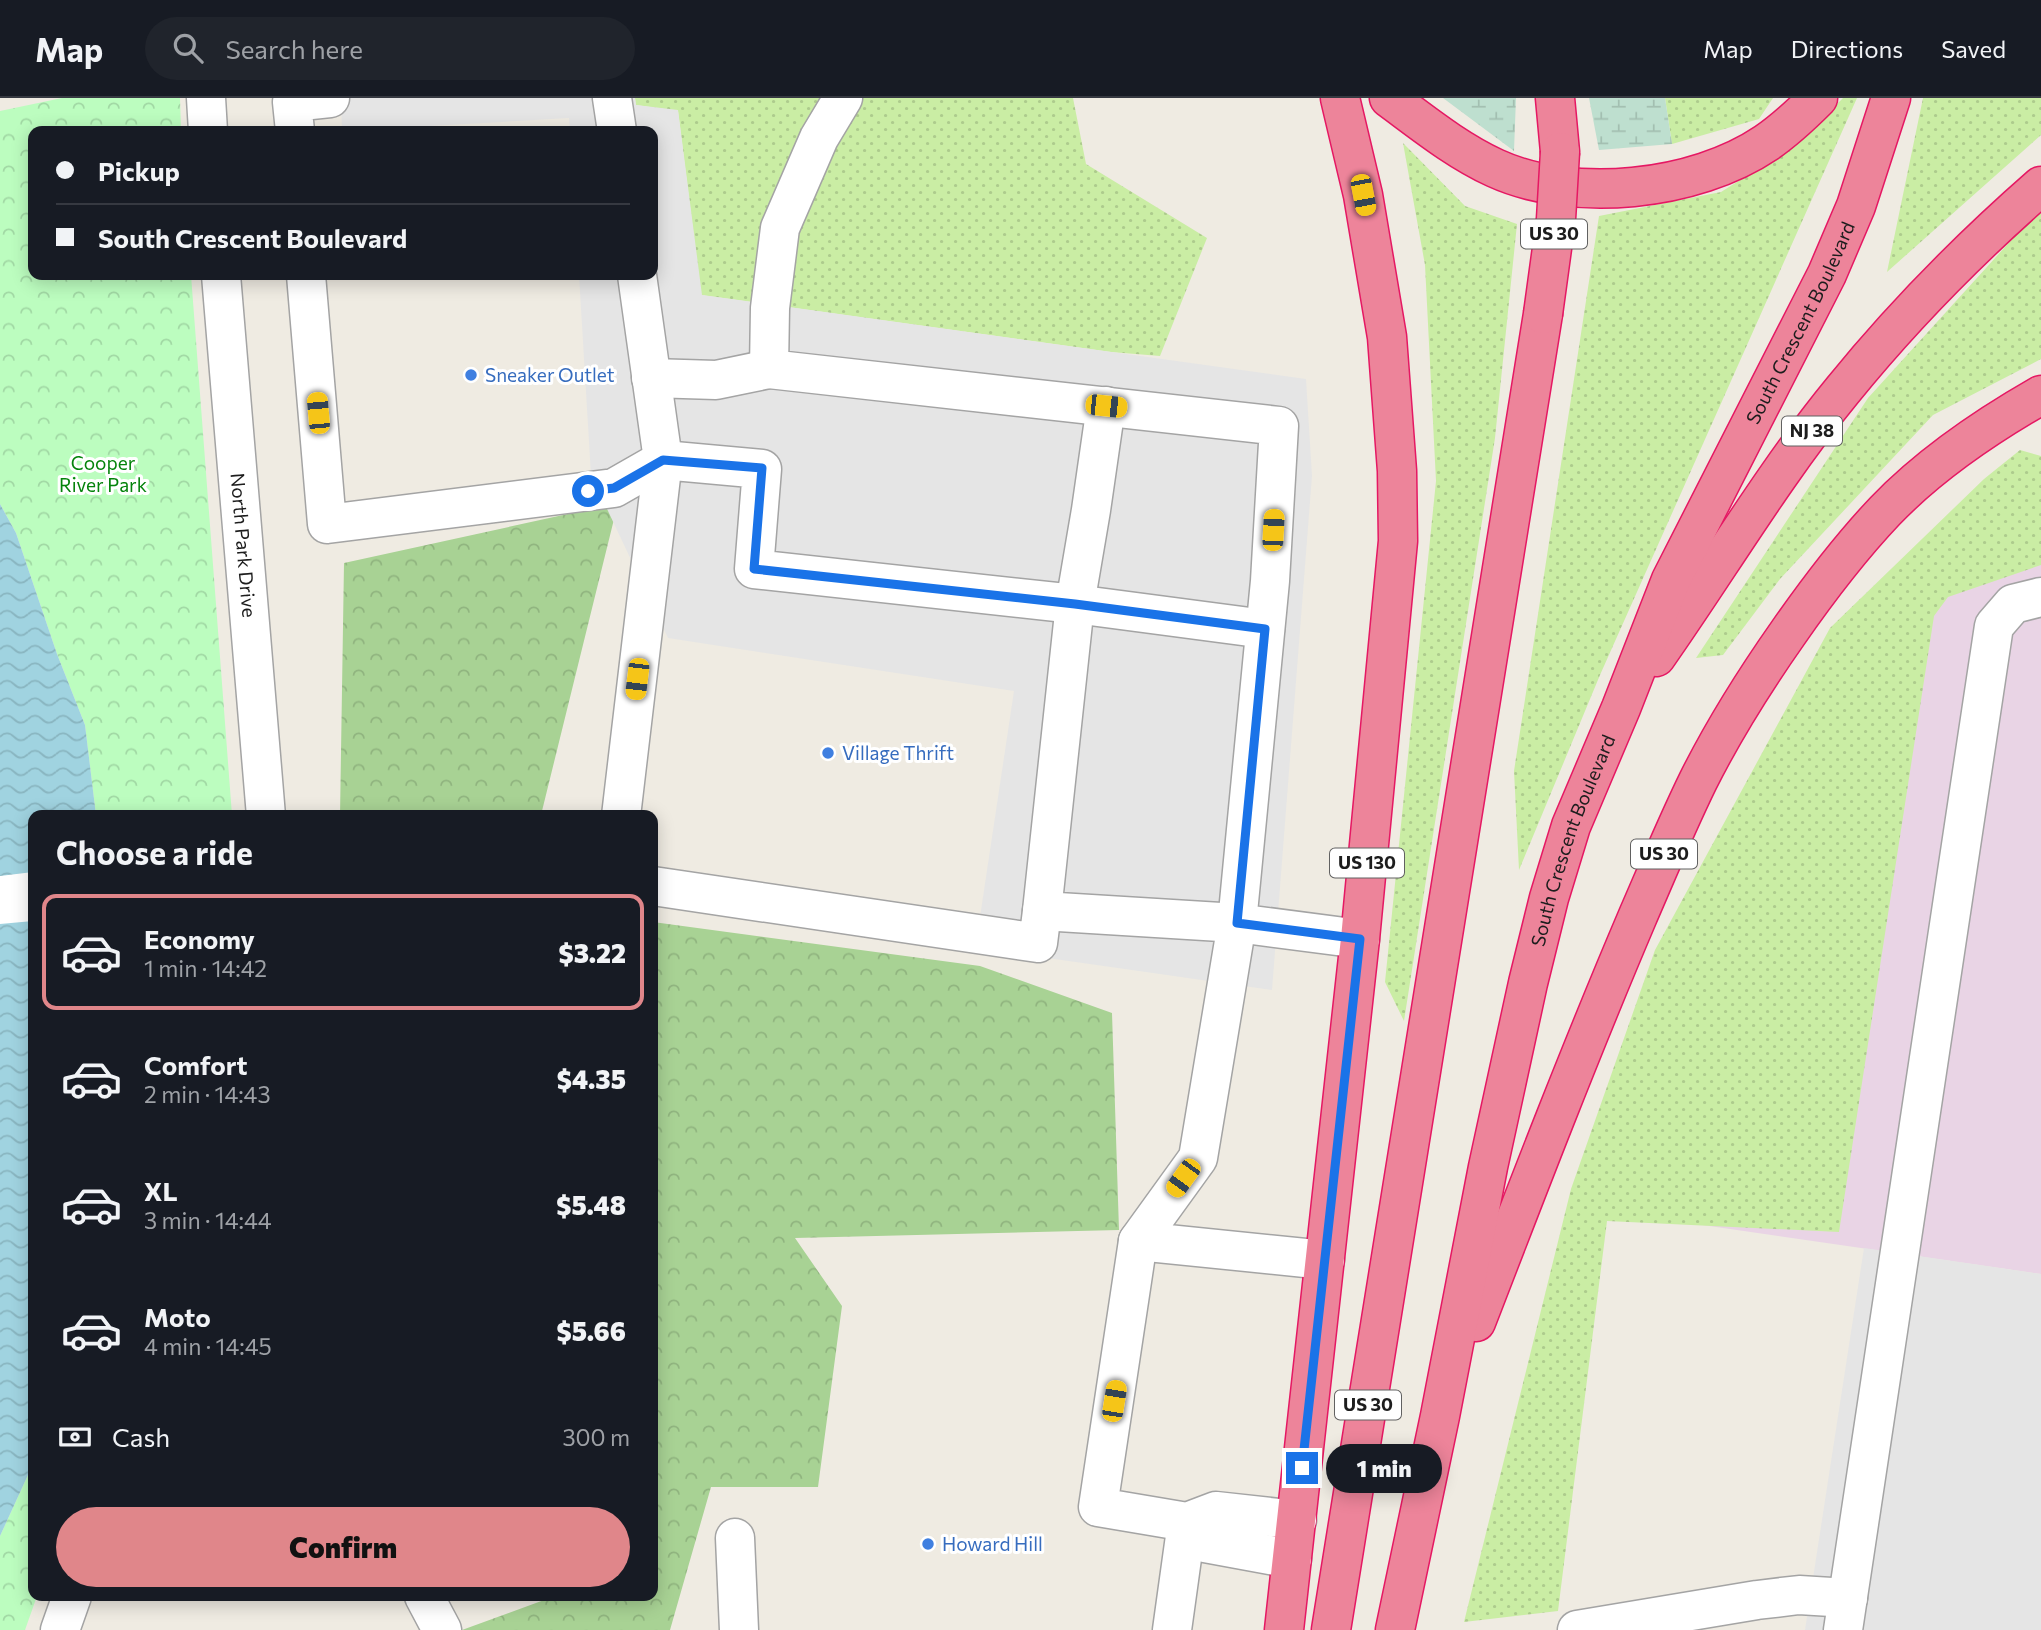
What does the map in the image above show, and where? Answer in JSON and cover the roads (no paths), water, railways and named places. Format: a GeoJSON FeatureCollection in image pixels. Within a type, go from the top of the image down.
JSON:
{"type":"FeatureCollection","features":[{"type":"Feature","properties":{"kind":"highway","name":"US 130"},"geometry":{"type":"LineString","coordinates":[[1284,1630],[1360,939],[1398,541],[1397,471],[1387,337],[1365,208],[1340,98]]}},
{"type":"Feature","properties":{"kind":"highway"},"geometry":{"type":"LineString","coordinates":[[1389,98],[1463,152],[1497,169],[1530,181],[1603,188],[1639,187],[1672,182],[1738,159],[1766,143],[1818,98]]}},
{"type":"Feature","properties":{"kind":"highway","name":"US 30"},"geometry":{"type":"LineString","coordinates":[[1332,1630],[1543,314],[1556,219],[1560,152],[1555,98]]}},
{"type":"Feature","properties":{"kind":"highway","name":"South Crescent Boulevard"},"geometry":{"type":"LineString","coordinates":[[1395,1630],[1488,1167],[1528,983],[1549,898],[1572,826],[1671,580],[1827,274],[1856,206],[1891,98]]}},
{"type":"Feature","properties":{"kind":"highway","name":"NJ 38"},"geometry":{"type":"LineString","coordinates":[[1621,708],[1774,482],[1841,392],[1956,264],[2041,186]]}},
{"type":"Feature","properties":{"kind":"highway","name":"US 30"},"geometry":{"type":"LineString","coordinates":[[1440,1416],[1607,988],[1699,780],[1750,689],[1818,588],[1886,509],[1923,475],[1962,445],[2041,395]]}},
{"type":"Feature","properties":{"kind":"street"},"geometry":{"type":"LineString","coordinates":[[206,98],[208,126]]}},
{"type":"Feature","properties":{"kind":"street"},"geometry":{"type":"LineString","coordinates":[[293,110],[330,98]]}},
{"type":"Feature","properties":{"kind":"street"},"geometry":{"type":"LineString","coordinates":[[612,98],[616,126]]}},
{"type":"Feature","properties":{"kind":"street"},"geometry":{"type":"LineString","coordinates":[[769,369],[770,308],[780,228],[819,138],[843,98]]}},
{"type":"Feature","properties":{"kind":"street","name":"North Park Drive"},"geometry":{"type":"LineString","coordinates":[[220,280],[265,810]]}},
{"type":"Feature","properties":{"kind":"street"},"geometry":{"type":"LineString","coordinates":[[306,280],[327,524],[614,488],[663,460],[762,468],[754,569],[1075,604],[1265,629]]}},
{"type":"Feature","properties":{"kind":"street"},"geometry":{"type":"LineString","coordinates":[[622,810],[663,460],[638,280]]}},
{"type":"Feature","properties":{"kind":"street"},"geometry":{"type":"LineString","coordinates":[[652,378],[716,380],[769,369],[1279,426],[1270,581],[1237,923],[1198,1158],[1138,1241],[1098,1507],[1187,1522],[1216,1511],[1297,1520]]}},
{"type":"Feature","properties":{"kind":"street"},"geometry":{"type":"LineString","coordinates":[[658,887],[1038,943],[1075,604],[1106,406]]}},
{"type":"Feature","properties":{"kind":"street"},"geometry":{"type":"LineString","coordinates":[[1577,1630],[1799,1595],[1846,1614],[1994,626],[2013,604],[2041,597]]}},
{"type":"Feature","properties":{"kind":"street"},"geometry":{"type":"LineString","coordinates":[[1042,911],[1237,923],[1360,939]]}},
{"type":"Feature","properties":{"kind":"street"},"geometry":{"type":"LineString","coordinates":[[1138,1241],[1325,1260]]}},
{"type":"Feature","properties":{"kind":"street"},"geometry":{"type":"LineString","coordinates":[[1187,1522],[1205,1543],[1292,1559]]}},
{"type":"Feature","properties":{"kind":"street"},"geometry":{"type":"LineString","coordinates":[[1172,1630],[1187,1522]]}},
{"type":"Feature","properties":{"kind":"street"},"geometry":{"type":"LineString","coordinates":[[735,1538],[738,1630]]}},
{"type":"Feature","properties":{"kind":"street"},"geometry":{"type":"LineString","coordinates":[[60,1630],[70,1601]]}},
{"type":"Feature","properties":{"kind":"street"},"geometry":{"type":"LineString","coordinates":[[427,1601],[442,1630]]}},
{"type":"Feature","properties":{"kind":"water"},"geometry":{"type":"Polygon","coordinates":[[[0,504],[16,533],[57,654],[85,725],[95,810],[28,810],[28,1475],[0,1536],[0,504]]]}},
{"type":"Feature","properties":{"kind":"place","name":"Sneaker Outlet"},"geometry":{"type":"Point","coordinates":[471,375]}},
{"type":"Feature","properties":{"kind":"place","name":"Village Thrift"},"geometry":{"type":"Point","coordinates":[828,753]}},
{"type":"Feature","properties":{"kind":"place","name":"Howard Hill"},"geometry":{"type":"Point","coordinates":[928,1544]}},
{"type":"Feature","properties":{"kind":"park label","name":"Cooper River Park"},"geometry":{"type":"Point","coordinates":[103,474]}}]}
